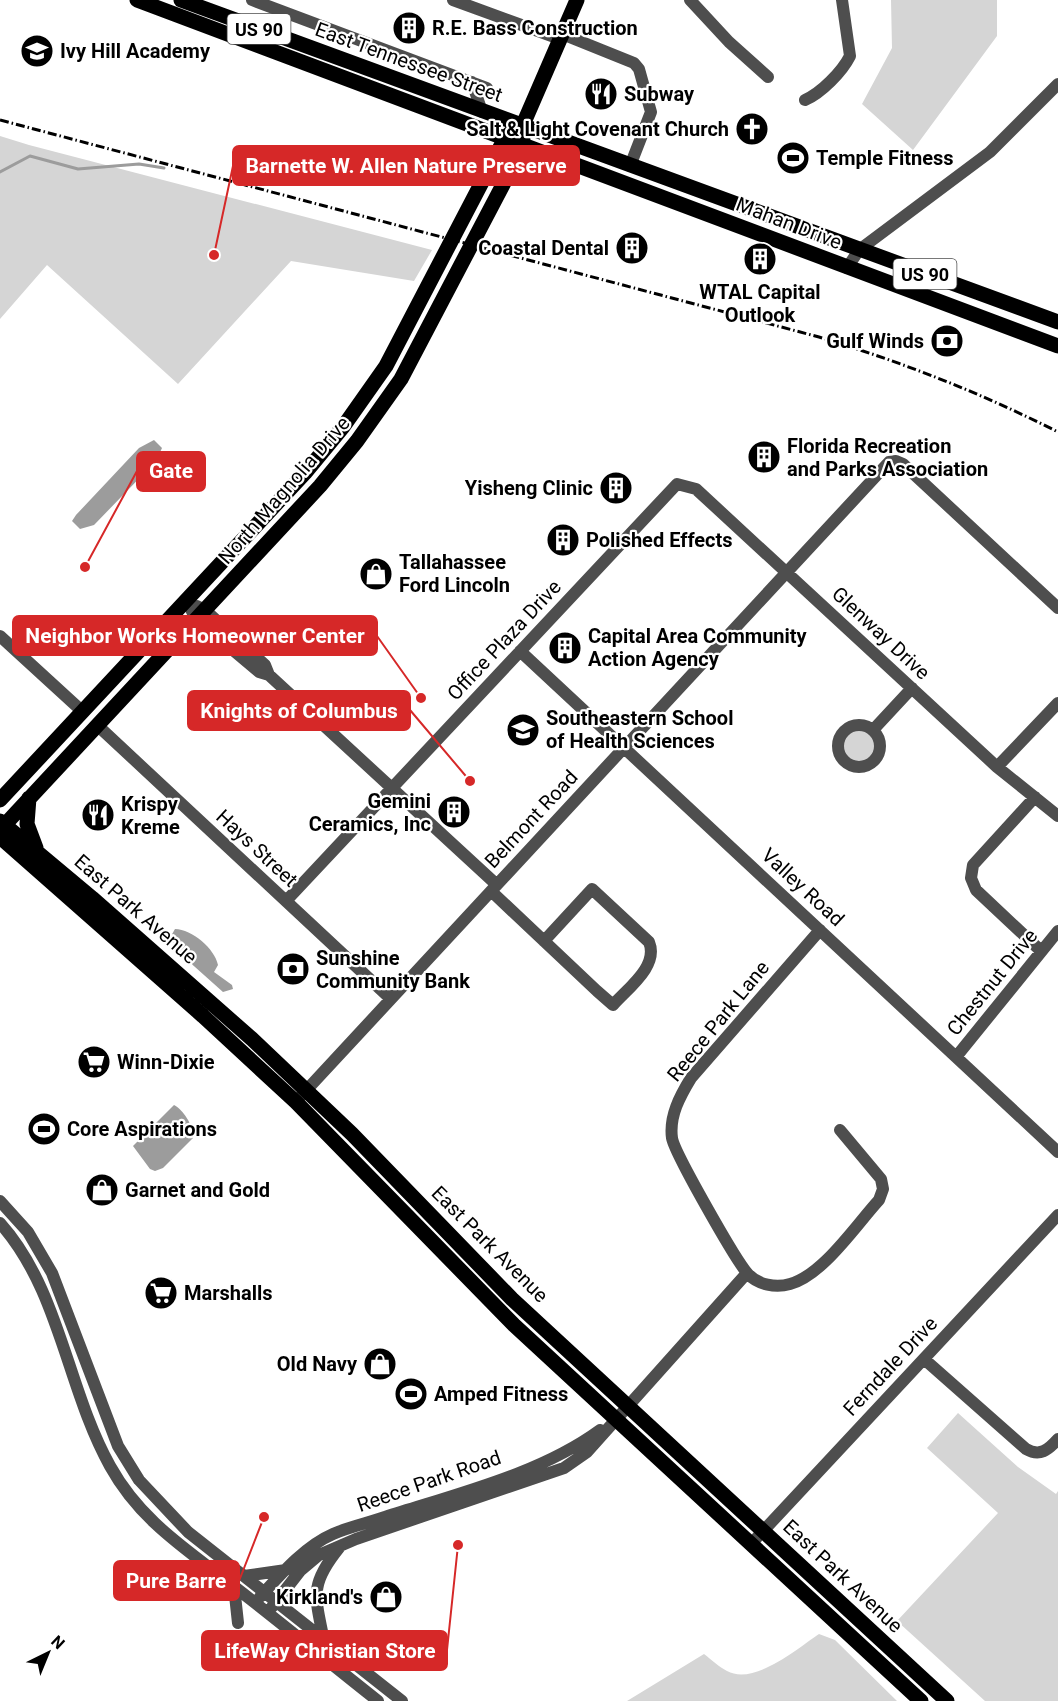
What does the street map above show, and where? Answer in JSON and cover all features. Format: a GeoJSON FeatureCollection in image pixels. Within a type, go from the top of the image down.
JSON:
{"type":"FeatureCollection","features":[{"type":"Feature","properties":{"kind":"main road","name":"East Tennessee Street"},"geometry":{"type":"LineString","coordinates":[[137,0],[505,138]]}},
{"type":"Feature","properties":{"kind":"main road","name":"East Tennessee Street"},"geometry":{"type":"LineString","coordinates":[[181,0],[207,5],[313,49],[522,127]]}},
{"type":"Feature","properties":{"kind":"main road","name":"North Magnolia Drive"},"geometry":{"type":"LineString","coordinates":[[1,828],[320,486],[357,441],[408,366],[487,216],[522,145],[522,127],[577,0]]}},
{"type":"Feature","properties":{"kind":"main road"},"geometry":{"type":"LineString","coordinates":[[290,57],[294,53],[313,49]]}},
{"type":"Feature","properties":{"kind":"main road","name":"North Magnolia Drive"},"geometry":{"type":"LineString","coordinates":[[0,800],[305,473],[343,427],[392,355],[505,138],[522,127]]}},
{"type":"Feature","properties":{"kind":"main road","name":"Mahan Drive"},"geometry":{"type":"LineString","coordinates":[[522,127],[1058,322]]}},
{"type":"Feature","properties":{"kind":"main road","name":"Mahan Drive"},"geometry":{"type":"LineString","coordinates":[[505,138],[1058,346]]}},
{"type":"Feature","properties":{"kind":"main road"},"geometry":{"type":"LineString","coordinates":[[743,228],[750,210]]}},
{"type":"Feature","properties":{"kind":"main road"},"geometry":{"type":"LineString","coordinates":[[996,323],[1007,304]]}},
{"type":"Feature","properties":{"kind":"main road"},"geometry":{"type":"LineString","coordinates":[[392,355],[408,366]]}},
{"type":"Feature","properties":{"kind":"main road"},"geometry":{"type":"LineString","coordinates":[[305,473],[320,486]]}},
{"type":"Feature","properties":{"kind":"main road"},"geometry":{"type":"LineString","coordinates":[[29,798],[27,824],[37,851]]}},
{"type":"Feature","properties":{"kind":"main road","name":"East Park Avenue"},"geometry":{"type":"LineString","coordinates":[[1,828],[37,851],[206,997],[301,1096],[482,1294],[921,1701]]}},
{"type":"Feature","properties":{"kind":"main road","name":"East Park Avenue"},"geometry":{"type":"LineString","coordinates":[[1,828],[203,1016],[301,1096],[626,1406],[947,1701]]}},
{"type":"Feature","properties":{"kind":"street"},"geometry":{"type":"LineString","coordinates":[[252,0],[488,88]]}},
{"type":"Feature","properties":{"kind":"street"},"geometry":{"type":"LineString","coordinates":[[453,0],[561,37],[638,67],[651,112],[630,166]]}},
{"type":"Feature","properties":{"kind":"street"},"geometry":{"type":"LineString","coordinates":[[690,0],[729,42],[768,77]]}},
{"type":"Feature","properties":{"kind":"street"},"geometry":{"type":"LineString","coordinates":[[805,100],[813,97],[850,56],[842,0]]}},
{"type":"Feature","properties":{"kind":"street"},"geometry":{"type":"LineString","coordinates":[[204,26],[207,5]]}},
{"type":"Feature","properties":{"kind":"street"},"geometry":{"type":"LineString","coordinates":[[472,82],[482,112]]}},
{"type":"Feature","properties":{"kind":"street"},"geometry":{"type":"LineString","coordinates":[[848,268],[859,250],[990,152],[1058,84]]}},
{"type":"Feature","properties":{"kind":"street","name":"Belmont Road"},"geometry":{"type":"LineString","coordinates":[[301,1096],[889,462],[896,461],[903,464],[1058,608]]}},
{"type":"Feature","properties":{"kind":"street","name":"Glenway Drive"},"geometry":{"type":"LineString","coordinates":[[677,484],[696,489],[997,767],[1058,816]]}},
{"type":"Feature","properties":{"kind":"street","name":"Office Plaza Drive"},"geometry":{"type":"LineString","coordinates":[[286,901],[677,484]]}},
{"type":"Feature","properties":{"kind":"street"},"geometry":{"type":"LineString","coordinates":[[186,600],[259,672],[268,675],[392,788],[494,888],[544,941],[613,1005],[651,963],[653,952],[649,942],[592,889],[544,941]]}},
{"type":"Feature","properties":{"kind":"street"},"geometry":{"type":"LineString","coordinates":[[0,636],[83,712]]}},
{"type":"Feature","properties":{"kind":"street","name":"Valley Road"},"geometry":{"type":"LineString","coordinates":[[520,651],[956,1057],[1056,1147]]}},
{"type":"Feature","properties":{"kind":"street"},"geometry":{"type":"LineString","coordinates":[[873,730],[912,688]]}},
{"type":"Feature","properties":{"kind":"street"},"geometry":{"type":"LineString","coordinates":[[997,767],[1058,703]]}},
{"type":"Feature","properties":{"kind":"street","name":"Hays Street"},"geometry":{"type":"LineString","coordinates":[[97,725],[391,999]]}},
{"type":"Feature","properties":{"kind":"street"},"geometry":{"type":"LineString","coordinates":[[1035,797],[973,865],[971,878],[976,890],[1041,951]]}},
{"type":"Feature","properties":{"kind":"street","name":"Reece Park Lane"},"geometry":{"type":"LineString","coordinates":[[747,1273],[675,1147],[672,1121],[680,1096],[691,1078],[820,930]]}},
{"type":"Feature","properties":{"kind":"street","name":"Chestnut Drive"},"geometry":{"type":"LineString","coordinates":[[956,1057],[1058,931]]}},
{"type":"Feature","properties":{"kind":"street"},"geometry":{"type":"LineString","coordinates":[[626,1406],[747,1273],[774,1286],[804,1278],[820,1265],[879,1200],[883,1189],[881,1179],[840,1130]]}},
{"type":"Feature","properties":{"kind":"street"},"geometry":{"type":"LineString","coordinates":[[0,1201],[38,1245],[52,1273],[118,1446],[139,1480],[171,1516],[264,1593],[402,1701]]}},
{"type":"Feature","properties":{"kind":"street","name":"Ferndale Drive"},"geometry":{"type":"LineString","coordinates":[[751,1544],[1058,1215]]}},
{"type":"Feature","properties":{"kind":"street"},"geometry":{"type":"LineString","coordinates":[[0,1224],[23,1254],[38,1281],[77,1388],[110,1466],[138,1506],[172,1541],[234,1586],[378,1701]]}},
{"type":"Feature","properties":{"kind":"street"},"geometry":{"type":"LineString","coordinates":[[23,1254],[38,1245]]}},
{"type":"Feature","properties":{"kind":"street"},"geometry":{"type":"LineString","coordinates":[[924,1359],[1026,1449],[1038,1454],[1044,1452],[1058,1439]]}},
{"type":"Feature","properties":{"kind":"street"},"geometry":{"type":"LineString","coordinates":[[72,1374],[91,1375]]}},
{"type":"Feature","properties":{"kind":"street"},"geometry":{"type":"LineString","coordinates":[[77,1388],[91,1375]]}},
{"type":"Feature","properties":{"kind":"street","name":"Reece Park Road"},"geometry":{"type":"LineString","coordinates":[[276,1602],[309,1562],[341,1545],[564,1468],[587,1452],[626,1406]]}},
{"type":"Feature","properties":{"kind":"street","name":"Reece Park Road"},"geometry":{"type":"LineString","coordinates":[[264,1593],[287,1570],[331,1534],[474,1488],[562,1455],[615,1418]]}},
{"type":"Feature","properties":{"kind":"street"},"geometry":{"type":"LineString","coordinates":[[159,1528],[171,1516]]}},
{"type":"Feature","properties":{"kind":"street"},"geometry":{"type":"LineString","coordinates":[[324,1641],[315,1588],[325,1564],[341,1545]]}},
{"type":"Feature","properties":{"kind":"street"},"geometry":{"type":"LineString","coordinates":[[244,1576],[287,1570]]}},
{"type":"Feature","properties":{"kind":"street"},"geometry":{"type":"LineString","coordinates":[[234,1586],[238,1623]]}},
{"type":"Feature","properties":{"kind":"street"},"geometry":{"type":"LineString","coordinates":[[254,1603],[264,1593]]}},
{"type":"Feature","properties":{"kind":"street"},"geometry":{"type":"LineString","coordinates":[[267,1613],[276,1602]]}},
{"type":"Feature","properties":{"kind":"shaded area"},"geometry":{"type":"Polygon","coordinates":[[[891,0],[997,0],[997,36],[913,150],[862,104],[892,48],[891,0]]]}},
{"type":"Feature","properties":{"kind":"shaded area"},"geometry":{"type":"Polygon","coordinates":[[[0,136],[432,250],[414,281],[291,261],[178,384],[47,265],[0,319],[0,136]]]}},
{"type":"Feature","properties":{"kind":"shaded area"},"geometry":{"type":"Polygon","coordinates":[[[154,440],[162,448],[156,461],[94,525],[80,529],[72,521],[76,515],[139,448],[154,440]]]}},
{"type":"Feature","properties":{"kind":"shaded area"},"geometry":{"type":"Polygon","coordinates":[[[859,728],[871,733],[876,745],[871,757],[859,762],[847,757],[842,745],[847,733],[859,728]]]}},
{"type":"Feature","properties":{"kind":"shaded area"},"geometry":{"type":"Polygon","coordinates":[[[175,929],[188,932],[208,947],[218,965],[214,972],[232,985],[233,989],[223,992],[176,950],[171,936],[175,929]]]}},
{"type":"Feature","properties":{"kind":"shaded area"},"geometry":{"type":"Polygon","coordinates":[[[174,1105],[188,1119],[193,1138],[163,1168],[155,1171],[150,1169],[133,1146],[174,1105]]]}},
{"type":"Feature","properties":{"kind":"shaded area"},"geometry":{"type":"Polygon","coordinates":[[[958,1413],[1018,1467],[1056,1494],[1058,1491],[1058,1701],[985,1701],[897,1621],[998,1513],[927,1448],[958,1413]]]}},
{"type":"Feature","properties":{"kind":"shaded area"},"geometry":{"type":"Polygon","coordinates":[[[819,1634],[835,1640],[897,1701],[627,1701],[704,1654],[727,1671],[750,1674],[788,1656],[819,1634]]]}},
{"type":"Feature","properties":{"kind":"waterway"},"geometry":{"type":"LineString","coordinates":[[0,172],[30,156],[78,169],[139,164],[164,168]]}},
{"type":"Feature","properties":{"kind":"railway"},"geometry":{"type":"LineString","coordinates":[[0,120],[819,337],[941,379],[1058,432]]}},
{"type":"Feature","properties":{"kind":"place","name":"R.E. Bass Construction"},"geometry":{"type":"Point","coordinates":[409,28]}},
{"type":"Feature","properties":{"kind":"place","name":"Ivy Hill Academy"},"geometry":{"type":"Point","coordinates":[37,51]}},
{"type":"Feature","properties":{"kind":"place","name":"Subway"},"geometry":{"type":"Point","coordinates":[601,94]}},
{"type":"Feature","properties":{"kind":"place","name":"Salt & Light Covenant Church"},"geometry":{"type":"Point","coordinates":[752,129]}},
{"type":"Feature","properties":{"kind":"place","name":"Temple Fitness"},"geometry":{"type":"Point","coordinates":[793,158]}},
{"type":"Feature","properties":{"kind":"place","name":"Coastal Dental"},"geometry":{"type":"Point","coordinates":[632,248]}},
{"type":"Feature","properties":{"kind":"place","name":"Barnette W. Allen Nature Preserve"},"geometry":{"type":"Point","coordinates":[214,255]}},
{"type":"Feature","properties":{"kind":"place","name":"WTAL Capital Outlook"},"geometry":{"type":"Point","coordinates":[760,259]}},
{"type":"Feature","properties":{"kind":"place","name":"Gulf Winds"},"geometry":{"type":"Point","coordinates":[947,341]}},
{"type":"Feature","properties":{"kind":"place","name":"Florida Recreation and Parks Association"},"geometry":{"type":"Point","coordinates":[764,457]}},
{"type":"Feature","properties":{"kind":"place","name":"Yisheng Clinic"},"geometry":{"type":"Point","coordinates":[616,488]}},
{"type":"Feature","properties":{"kind":"place","name":"Polished Effects"},"geometry":{"type":"Point","coordinates":[563,540]}},
{"type":"Feature","properties":{"kind":"place","name":"Gate"},"geometry":{"type":"Point","coordinates":[85,567]}},
{"type":"Feature","properties":{"kind":"place","name":"Tallahassee Ford Lincoln"},"geometry":{"type":"Point","coordinates":[376,574]}},
{"type":"Feature","properties":{"kind":"place","name":"Capital Area Community Action Agency"},"geometry":{"type":"Point","coordinates":[565,648]}},
{"type":"Feature","properties":{"kind":"place","name":"Neighbor Works Homeowner Center"},"geometry":{"type":"Point","coordinates":[421,698]}},
{"type":"Feature","properties":{"kind":"place","name":"Southeastern School of Health Sciences"},"geometry":{"type":"Point","coordinates":[523,730]}},
{"type":"Feature","properties":{"kind":"place","name":"Knights of Columbus"},"geometry":{"type":"Point","coordinates":[470,781]}},
{"type":"Feature","properties":{"kind":"place","name":"Gemini Ceramics, Inc"},"geometry":{"type":"Point","coordinates":[454,812]}},
{"type":"Feature","properties":{"kind":"place","name":"Krispy Kreme"},"geometry":{"type":"Point","coordinates":[98,815]}},
{"type":"Feature","properties":{"kind":"place","name":"Sunshine Community Bank"},"geometry":{"type":"Point","coordinates":[293,969]}},
{"type":"Feature","properties":{"kind":"place","name":"Winn-Dixie"},"geometry":{"type":"Point","coordinates":[94,1062]}},
{"type":"Feature","properties":{"kind":"place","name":"Core Aspirations"},"geometry":{"type":"Point","coordinates":[44,1129]}},
{"type":"Feature","properties":{"kind":"place","name":"Garnet and Gold"},"geometry":{"type":"Point","coordinates":[102,1190]}},
{"type":"Feature","properties":{"kind":"place","name":"Marshalls"},"geometry":{"type":"Point","coordinates":[161,1293]}},
{"type":"Feature","properties":{"kind":"place","name":"Old Navy"},"geometry":{"type":"Point","coordinates":[380,1364]}},
{"type":"Feature","properties":{"kind":"place","name":"Amped Fitness"},"geometry":{"type":"Point","coordinates":[411,1394]}},
{"type":"Feature","properties":{"kind":"place","name":"Pure Barre"},"geometry":{"type":"Point","coordinates":[264,1517]}},
{"type":"Feature","properties":{"kind":"place","name":"LifeWay Christian Store"},"geometry":{"type":"Point","coordinates":[458,1545]}},
{"type":"Feature","properties":{"kind":"place","name":"Kirkland's"},"geometry":{"type":"Point","coordinates":[386,1597]}}]}
